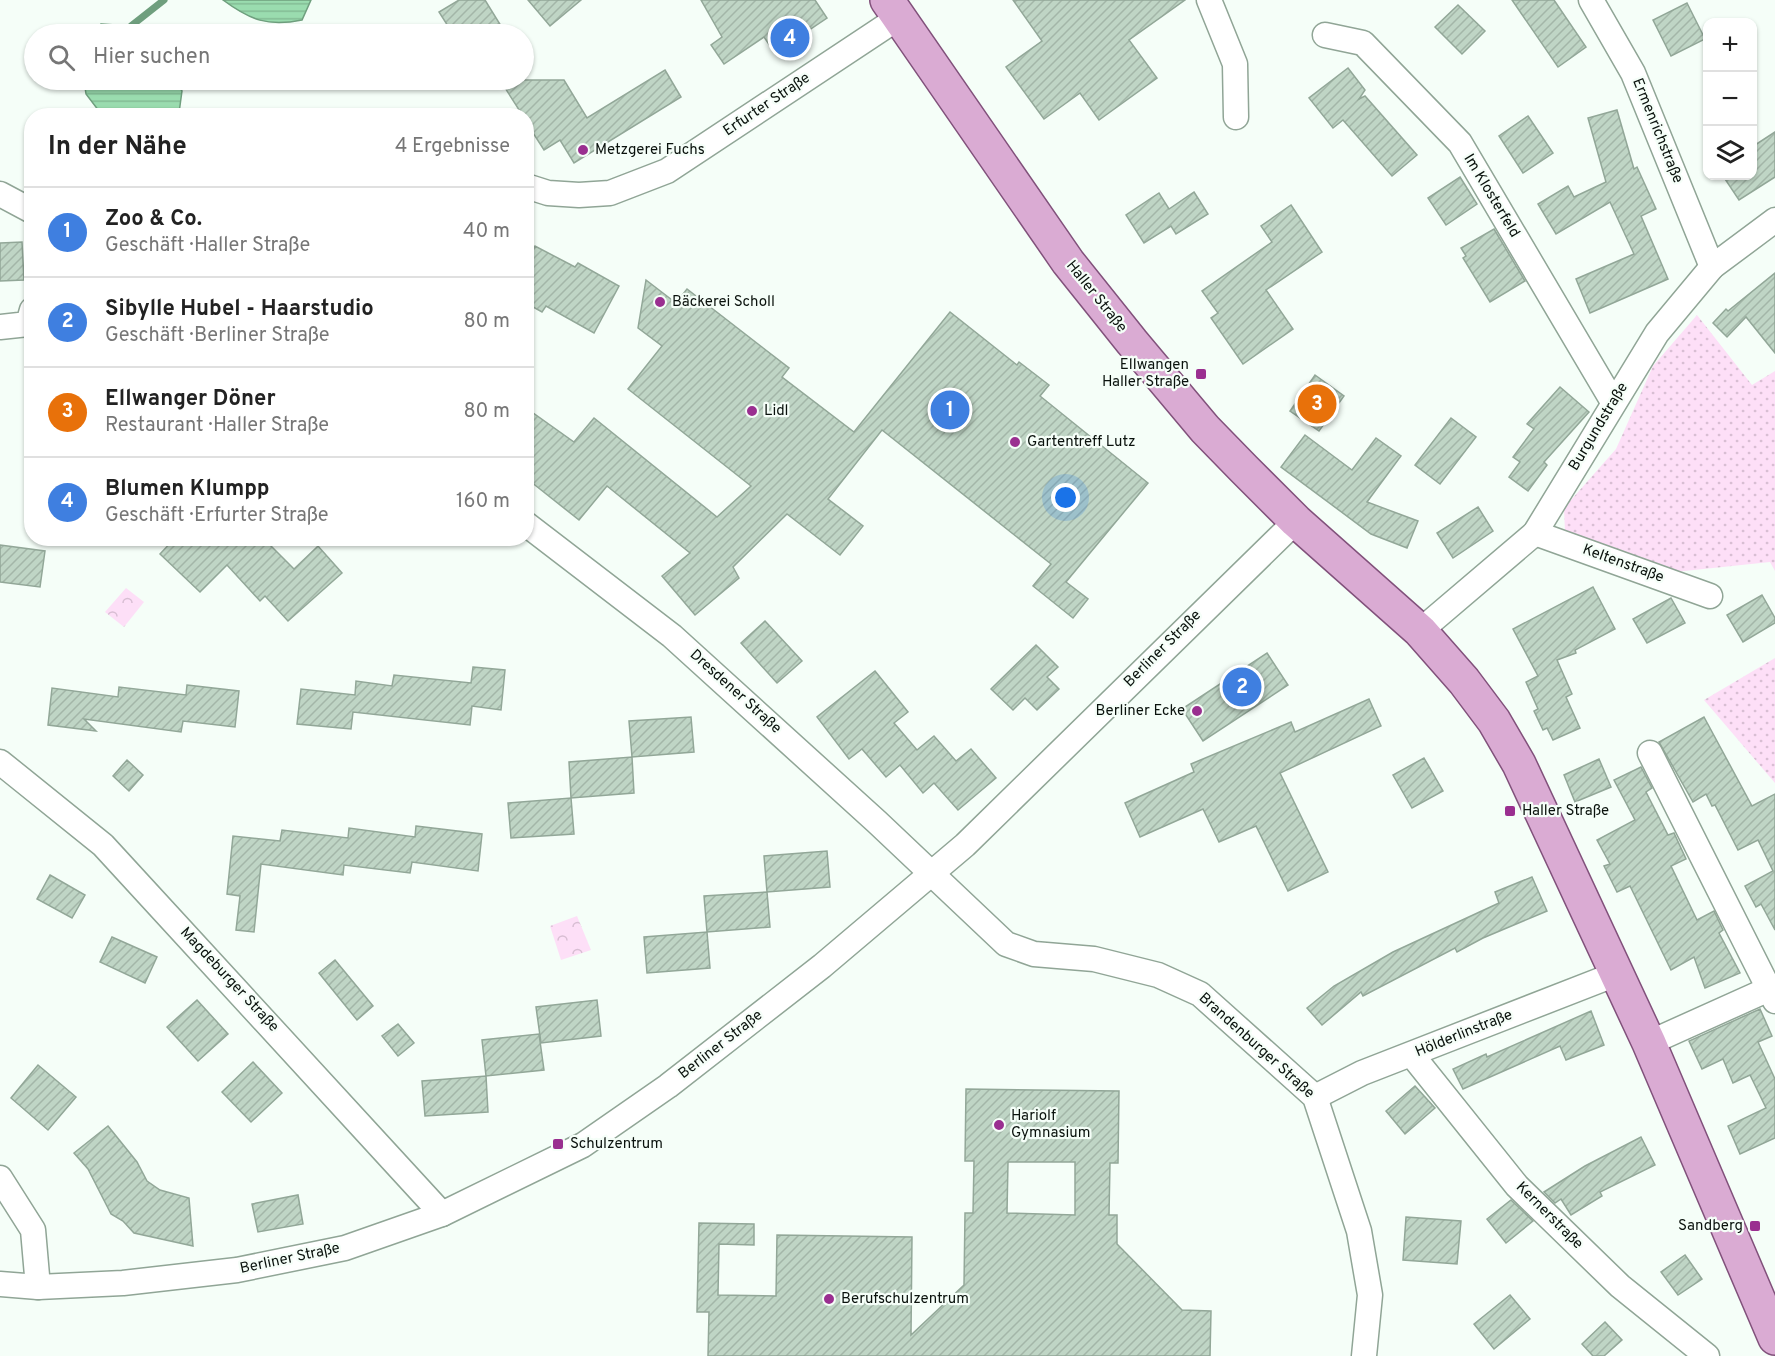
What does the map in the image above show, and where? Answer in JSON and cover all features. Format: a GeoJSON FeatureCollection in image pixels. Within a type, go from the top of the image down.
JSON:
{"type":"FeatureCollection","features":[{"type":"Feature","properties":{"kind":"main road","name":"Haller Straße"},"geometry":{"type":"LineString","coordinates":[[892,9],[1068,262],[1205,429],[1296,521],[1420,631],[1494,721],[1514,755],[1649,1043],[1775,1338]]}},
{"type":"Feature","properties":{"kind":"street"},"geometry":{"type":"LineString","coordinates":[[1209,0],[1234,64],[1236,117]]}},
{"type":"Feature","properties":{"kind":"street","name":"Ermenrichstraße"},"geometry":{"type":"LineString","coordinates":[[1591,0],[1633,73],[1712,267]]}},
{"type":"Feature","properties":{"kind":"street","name":"Erfurter Straße"},"geometry":{"type":"LineString","coordinates":[[534,189],[548,193],[579,195],[610,193],[667,171],[892,9]]}},
{"type":"Feature","properties":{"kind":"street","name":"Im Klosterfeld"},"geometry":{"type":"LineString","coordinates":[[1325,35],[1363,43],[1460,143],[1613,402]]}},
{"type":"Feature","properties":{"kind":"street"},"geometry":{"type":"LineString","coordinates":[[0,194],[24,206]]}},
{"type":"Feature","properties":{"kind":"street","name":"Burgundstraße"},"geometry":{"type":"LineString","coordinates":[[1420,631],[1535,533],[1657,333],[1712,267],[1775,220]]}},
{"type":"Feature","properties":{"kind":"street"},"geometry":{"type":"LineString","coordinates":[[0,327],[24,324]]}},
{"type":"Feature","properties":{"kind":"street","name":"Berliner Straße"},"geometry":{"type":"LineString","coordinates":[[0,1284],[38,1287],[123,1283],[237,1270],[345,1248],[442,1214],[583,1145],[668,1086],[822,966],[965,845],[1296,521]]}},
{"type":"Feature","properties":{"kind":"street","name":"Dresdener Straße"},"geometry":{"type":"LineString","coordinates":[[534,530],[672,636],[932,873]]}},
{"type":"Feature","properties":{"kind":"street","name":"Keltenstraße"},"geometry":{"type":"LineString","coordinates":[[1535,533],[1710,596]]}},
{"type":"Feature","properties":{"kind":"street"},"geometry":{"type":"LineString","coordinates":[[1649,1043],[1772,995],[1650,753]]}},
{"type":"Feature","properties":{"kind":"street","name":"Magdeburger Straße"},"geometry":{"type":"LineString","coordinates":[[0,762],[103,845],[442,1214]]}},
{"type":"Feature","properties":{"kind":"street","name":"Brandenburger Straße"},"geometry":{"type":"LineString","coordinates":[[932,873],[1006,944],[1034,954],[1094,959],[1158,975],[1200,994],[1315,1097],[1359,1231],[1370,1295],[1364,1356]]}},
{"type":"Feature","properties":{"kind":"street","name":"Hölderlinstraße"},"geometry":{"type":"LineString","coordinates":[[1315,1097],[1362,1073],[1616,974]]}},
{"type":"Feature","properties":{"kind":"street","name":"Kernerstraße"},"geometry":{"type":"LineString","coordinates":[[1412,1055],[1517,1186],[1620,1286],[1707,1356]]}},
{"type":"Feature","properties":{"kind":"street"},"geometry":{"type":"LineString","coordinates":[[0,1178],[33,1230],[38,1287]]}},
{"type":"Feature","properties":{"kind":"green space"},"geometry":{"type":"Polygon","coordinates":[[[1697,315],[1752,385],[1775,371],[1775,571],[1770,562],[1675,572],[1565,532],[1564,508],[1616,449],[1653,366],[1697,315]]]}},
{"type":"Feature","properties":{"kind":"green space"},"geometry":{"type":"Polygon","coordinates":[[[126,588],[144,602],[124,627],[105,612],[126,588]]]}},
{"type":"Feature","properties":{"kind":"green space"},"geometry":{"type":"Polygon","coordinates":[[[1775,658],[1775,783],[1704,700],[1775,658]]]}},
{"type":"Feature","properties":{"kind":"green space"},"geometry":{"type":"Polygon","coordinates":[[[577,916],[591,950],[561,960],[550,926],[577,916]]]}},
{"type":"Feature","properties":{"kind":"shaded area"},"geometry":{"type":"Polygon","coordinates":[[[223,0],[311,0],[302,20],[279,23],[251,17],[223,0]]]}},
{"type":"Feature","properties":{"kind":"shaded area"},"geometry":{"type":"Polygon","coordinates":[[[85,90],[182,91],[180,108],[97,108],[85,90]]]}},
{"type":"Feature","properties":{"kind":"building"},"geometry":{"type":"Polygon","coordinates":[[[459,0],[485,0],[500,24],[447,24],[439,12],[459,0]]]}},
{"type":"Feature","properties":{"kind":"building"},"geometry":{"type":"Polygon","coordinates":[[[528,0],[581,0],[550,26],[528,0]]]}},
{"type":"Feature","properties":{"kind":"building"},"geometry":{"type":"Polygon","coordinates":[[[701,0],[815,0],[827,18],[775,53],[764,37],[724,64],[711,45],[722,37],[701,0]]]}},
{"type":"Feature","properties":{"kind":"building"},"geometry":{"type":"Polygon","coordinates":[[[1013,0],[1185,0],[1129,40],[1157,78],[1099,120],[1080,93],[1044,119],[1006,67],[1042,41],[1013,0]]]}},
{"type":"Feature","properties":{"kind":"building"},"geometry":{"type":"Polygon","coordinates":[[[1512,0],[1554,0],[1586,47],[1558,67],[1512,0]]]}},
{"type":"Feature","properties":{"kind":"building"},"geometry":{"type":"Polygon","coordinates":[[[1687,3],[1703,35],[1703,40],[1671,56],[1653,20],[1687,3]]]}},
{"type":"Feature","properties":{"kind":"building"},"geometry":{"type":"Polygon","coordinates":[[[1458,5],[1485,31],[1462,54],[1435,27],[1458,5]]]}},
{"type":"Feature","properties":{"kind":"building"},"geometry":{"type":"Polygon","coordinates":[[[1348,68],[1365,90],[1359,99],[1365,96],[1417,155],[1392,176],[1343,120],[1333,128],[1309,98],[1348,68]]]}},
{"type":"Feature","properties":{"kind":"building"},"geometry":{"type":"Polygon","coordinates":[[[665,70],[681,97],[574,163],[560,140],[544,150],[534,134],[534,108],[518,108],[506,90],[534,90],[534,80],[564,80],[587,118],[665,70]]]}},
{"type":"Feature","properties":{"kind":"building"},"geometry":{"type":"Polygon","coordinates":[[[1617,110],[1634,169],[1637,167],[1656,209],[1641,216],[1668,279],[1590,313],[1576,279],[1634,254],[1610,202],[1556,234],[1538,204],[1568,186],[1574,197],[1606,182],[1588,118],[1617,110]]]}},
{"type":"Feature","properties":{"kind":"building"},"geometry":{"type":"Polygon","coordinates":[[[1528,116],[1553,153],[1523,173],[1499,136],[1528,116]]]}},
{"type":"Feature","properties":{"kind":"building"},"geometry":{"type":"Polygon","coordinates":[[[1775,132],[1775,177],[1739,200],[1726,180],[1757,180],[1757,144],[1775,132]]]}},
{"type":"Feature","properties":{"kind":"building"},"geometry":{"type":"Polygon","coordinates":[[[1460,177],[1477,204],[1446,225],[1428,198],[1460,177]]]}},
{"type":"Feature","properties":{"kind":"building"},"geometry":{"type":"Polygon","coordinates":[[[1194,192],[1208,214],[1176,234],[1171,226],[1144,243],[1126,215],[1159,193],[1169,209],[1194,192]]]}},
{"type":"Feature","properties":{"kind":"building"},"geometry":{"type":"Polygon","coordinates":[[[1291,205],[1322,252],[1266,290],[1293,329],[1243,364],[1211,318],[1218,313],[1202,291],[1272,242],[1261,226],[1291,205]]]}},
{"type":"Feature","properties":{"kind":"building"},"geometry":{"type":"Polygon","coordinates":[[[1494,229],[1525,281],[1490,302],[1463,258],[1466,256],[1461,248],[1494,229]]]}},
{"type":"Feature","properties":{"kind":"building"},"geometry":{"type":"Polygon","coordinates":[[[22,242],[24,280],[0,281],[0,243],[22,242]]]}},
{"type":"Feature","properties":{"kind":"building"},"geometry":{"type":"Polygon","coordinates":[[[535,246],[575,267],[578,263],[619,286],[594,333],[546,306],[542,312],[534,308],[535,246]]]}},
{"type":"Feature","properties":{"kind":"building"},"geometry":{"type":"Polygon","coordinates":[[[1775,273],[1775,353],[1746,317],[1727,337],[1713,323],[1726,309],[1728,311],[1775,273]]]}},
{"type":"Feature","properties":{"kind":"building"},"geometry":{"type":"Polygon","coordinates":[[[646,280],[676,303],[687,289],[789,368],[782,377],[854,432],[950,312],[1017,365],[1019,362],[1049,385],[1040,396],[1148,483],[1066,582],[1088,599],[1073,618],[1033,586],[1051,564],[882,430],[828,499],[863,526],[840,555],[787,514],[733,567],[739,578],[695,615],[662,576],[690,553],[607,486],[579,520],[534,484],[534,414],[574,442],[594,418],[717,517],[751,486],[628,389],[662,346],[638,328],[646,280]]]}},
{"type":"Feature","properties":{"kind":"building"},"geometry":{"type":"Polygon","coordinates":[[[1315,375],[1344,396],[1319,431],[1290,411],[1315,375]]]}},
{"type":"Feature","properties":{"kind":"building"},"geometry":{"type":"Polygon","coordinates":[[[1560,387],[1589,412],[1544,462],[1547,465],[1528,491],[1509,477],[1520,462],[1513,457],[1534,429],[1527,424],[1560,387]]]}},
{"type":"Feature","properties":{"kind":"building"},"geometry":{"type":"Polygon","coordinates":[[[1451,418],[1476,437],[1440,484],[1415,465],[1451,418]]]}},
{"type":"Feature","properties":{"kind":"building"},"geometry":{"type":"Polygon","coordinates":[[[1305,435],[1352,470],[1376,438],[1401,456],[1367,502],[1418,521],[1407,548],[1371,534],[1281,467],[1305,435]]]}},
{"type":"Feature","properties":{"kind":"building"},"geometry":{"type":"Polygon","coordinates":[[[1478,507],[1493,531],[1453,558],[1437,533],[1478,507]]]}},
{"type":"Feature","properties":{"kind":"building"},"geometry":{"type":"Polygon","coordinates":[[[0,545],[45,551],[40,587],[0,582],[0,545]]]}},
{"type":"Feature","properties":{"kind":"building"},"geometry":{"type":"Polygon","coordinates":[[[168,546],[271,546],[294,569],[318,546],[342,573],[288,621],[265,596],[260,601],[227,565],[200,592],[160,554],[168,546]]]}},
{"type":"Feature","properties":{"kind":"building"},"geometry":{"type":"Polygon","coordinates":[[[1593,587],[1615,629],[1575,650],[1576,653],[1557,660],[1572,694],[1566,697],[1580,728],[1553,740],[1547,728],[1543,730],[1534,711],[1538,709],[1526,682],[1538,676],[1513,629],[1593,587]]]}},
{"type":"Feature","properties":{"kind":"building"},"geometry":{"type":"Polygon","coordinates":[[[1762,595],[1775,618],[1775,623],[1743,642],[1727,615],[1762,595]]]}},
{"type":"Feature","properties":{"kind":"building"},"geometry":{"type":"Polygon","coordinates":[[[1671,598],[1685,623],[1647,643],[1633,619],[1671,598]]]}},
{"type":"Feature","properties":{"kind":"building"},"geometry":{"type":"Polygon","coordinates":[[[765,621],[802,661],[777,683],[741,643],[765,621]]]}},
{"type":"Feature","properties":{"kind":"building"},"geometry":{"type":"Polygon","coordinates":[[[1036,645],[1058,667],[1047,677],[1059,689],[1037,710],[1025,698],[1013,710],[991,689],[1036,645]]]}},
{"type":"Feature","properties":{"kind":"building"},"geometry":{"type":"Polygon","coordinates":[[[1267,653],[1288,685],[1203,741],[1182,709],[1267,653]]]}},
{"type":"Feature","properties":{"kind":"building"},"geometry":{"type":"Polygon","coordinates":[[[473,667],[505,670],[501,710],[472,706],[470,725],[353,712],[351,729],[297,724],[301,689],[355,695],[356,681],[392,686],[394,675],[471,683],[473,667]]]}},
{"type":"Feature","properties":{"kind":"building"},"geometry":{"type":"Polygon","coordinates":[[[875,671],[908,712],[894,723],[917,750],[934,736],[956,761],[971,749],[996,778],[958,810],[934,783],[923,793],[900,765],[886,777],[862,749],[849,759],[817,717],[875,671]]]}},
{"type":"Feature","properties":{"kind":"building"},"geometry":{"type":"Polygon","coordinates":[[[187,685],[239,691],[235,727],[183,721],[181,732],[84,719],[96,731],[48,725],[52,688],[118,697],[119,687],[186,695],[187,685]]]}},
{"type":"Feature","properties":{"kind":"building"},"geometry":{"type":"Polygon","coordinates":[[[1369,699],[1381,726],[1280,773],[1328,872],[1288,891],[1256,826],[1219,842],[1203,809],[1140,837],[1125,803],[1194,772],[1191,764],[1291,722],[1295,732],[1369,699]]]}},
{"type":"Feature","properties":{"kind":"building"},"geometry":{"type":"Polygon","coordinates":[[[691,717],[694,752],[632,757],[629,721],[691,717]]]}},
{"type":"Feature","properties":{"kind":"building"},"geometry":{"type":"Polygon","coordinates":[[[1704,717],[1752,806],[1775,794],[1775,930],[1761,904],[1756,907],[1745,886],[1773,871],[1758,840],[1738,850],[1715,805],[1712,806],[1706,794],[1693,802],[1659,742],[1704,717]]]}},
{"type":"Feature","properties":{"kind":"building"},"geometry":{"type":"Polygon","coordinates":[[[632,757],[634,793],[571,798],[569,762],[632,757]]]}},
{"type":"Feature","properties":{"kind":"building"},"geometry":{"type":"Polygon","coordinates":[[[1424,758],[1443,791],[1412,808],[1393,775],[1424,758]]]}},
{"type":"Feature","properties":{"kind":"building"},"geometry":{"type":"Polygon","coordinates":[[[1599,759],[1611,787],[1575,802],[1564,775],[1599,759]]]}},
{"type":"Feature","properties":{"kind":"building"},"geometry":{"type":"Polygon","coordinates":[[[127,760],[143,775],[129,791],[113,776],[127,760]]]}},
{"type":"Feature","properties":{"kind":"building"},"geometry":{"type":"Polygon","coordinates":[[[1641,767],[1652,788],[1646,792],[1668,835],[1674,833],[1686,859],[1671,866],[1697,920],[1714,911],[1723,930],[1719,933],[1740,973],[1705,988],[1694,957],[1671,970],[1630,886],[1617,892],[1604,866],[1610,864],[1597,840],[1635,820],[1614,780],[1641,767]]]}},
{"type":"Feature","properties":{"kind":"building"},"geometry":{"type":"Polygon","coordinates":[[[571,798],[574,834],[511,838],[508,803],[571,798]]]}},
{"type":"Feature","properties":{"kind":"building"},"geometry":{"type":"Polygon","coordinates":[[[416,826],[482,834],[478,871],[412,862],[410,873],[344,865],[343,875],[261,864],[254,932],[236,930],[240,896],[227,894],[233,836],[280,841],[282,830],[348,838],[349,828],[415,837],[416,826]]]}},
{"type":"Feature","properties":{"kind":"building"},"geometry":{"type":"Polygon","coordinates":[[[827,851],[830,887],[767,892],[764,856],[827,851]]]}},
{"type":"Feature","properties":{"kind":"building"},"geometry":{"type":"Polygon","coordinates":[[[50,875],[85,895],[72,918],[37,899],[50,875]]]}},
{"type":"Feature","properties":{"kind":"building"},"geometry":{"type":"Polygon","coordinates":[[[1532,877],[1547,911],[1483,938],[1457,952],[1455,948],[1363,996],[1361,992],[1322,1025],[1307,1008],[1334,986],[1393,952],[1499,903],[1495,892],[1532,877]]]}},
{"type":"Feature","properties":{"kind":"building"},"geometry":{"type":"Polygon","coordinates":[[[767,892],[770,927],[707,932],[704,896],[767,892]]]}},
{"type":"Feature","properties":{"kind":"building"},"geometry":{"type":"Polygon","coordinates":[[[707,932],[710,968],[647,973],[644,937],[707,932]]]}},
{"type":"Feature","properties":{"kind":"building"},"geometry":{"type":"Polygon","coordinates":[[[112,937],[157,957],[145,983],[100,962],[112,937]]]}},
{"type":"Feature","properties":{"kind":"building"},"geometry":{"type":"Polygon","coordinates":[[[335,960],[373,1006],[357,1020],[319,973],[335,960]]]}},
{"type":"Feature","properties":{"kind":"building"},"geometry":{"type":"Polygon","coordinates":[[[197,1000],[228,1034],[198,1061],[167,1027],[197,1000]]]}},
{"type":"Feature","properties":{"kind":"building"},"geometry":{"type":"Polygon","coordinates":[[[597,1000],[601,1036],[541,1043],[536,1007],[597,1000]]]}},
{"type":"Feature","properties":{"kind":"building"},"geometry":{"type":"Polygon","coordinates":[[[1760,1009],[1772,1036],[1758,1042],[1775,1079],[1775,1138],[1740,1154],[1728,1126],[1766,1108],[1750,1075],[1733,1083],[1723,1059],[1702,1069],[1689,1041],[1760,1009]]]}},
{"type":"Feature","properties":{"kind":"building"},"geometry":{"type":"Polygon","coordinates":[[[1591,1011],[1604,1045],[1566,1060],[1560,1046],[1463,1089],[1453,1069],[1486,1054],[1487,1057],[1591,1011]]]}},
{"type":"Feature","properties":{"kind":"building"},"geometry":{"type":"Polygon","coordinates":[[[398,1024],[414,1043],[398,1056],[382,1036],[398,1024]]]}},
{"type":"Feature","properties":{"kind":"building"},"geometry":{"type":"Polygon","coordinates":[[[539,1034],[544,1070],[486,1076],[482,1040],[539,1034]]]}},
{"type":"Feature","properties":{"kind":"building"},"geometry":{"type":"Polygon","coordinates":[[[253,1062],[282,1093],[251,1122],[222,1092],[253,1062]]]}},
{"type":"Feature","properties":{"kind":"building"},"geometry":{"type":"Polygon","coordinates":[[[38,1065],[76,1097],[48,1130],[11,1098],[38,1065]]]}},
{"type":"Feature","properties":{"kind":"building"},"geometry":{"type":"Polygon","coordinates":[[[486,1076],[488,1112],[425,1116],[422,1081],[486,1076]]]}},
{"type":"Feature","properties":{"kind":"building"},"geometry":{"type":"Polygon","coordinates":[[[1415,1086],[1435,1108],[1405,1134],[1386,1111],[1415,1086]]]}},
{"type":"Feature","properties":{"kind":"building"},"geometry":{"type":"Polygon","coordinates":[[[966,1089],[1119,1091],[1118,1163],[1110,1163],[1109,1215],[1117,1215],[1117,1244],[1182,1310],[1211,1311],[1210,1356],[708,1356],[709,1312],[697,1312],[699,1223],[754,1224],[754,1245],[719,1244],[718,1295],[776,1296],[777,1235],[912,1237],[911,1335],[964,1285],[965,1213],[973,1213],[974,1161],[965,1161],[966,1089]],[[1008,1162],[1007,1213],[1075,1215],[1075,1162],[1008,1162]]]}},
{"type":"Feature","properties":{"kind":"building"},"geometry":{"type":"Polygon","coordinates":[[[108,1126],[137,1162],[147,1181],[160,1190],[189,1198],[193,1246],[134,1233],[123,1221],[111,1214],[88,1169],[74,1153],[108,1126]]]}},
{"type":"Feature","properties":{"kind":"building"},"geometry":{"type":"Polygon","coordinates":[[[1641,1137],[1655,1165],[1600,1192],[1602,1196],[1571,1215],[1561,1199],[1555,1203],[1544,1192],[1585,1166],[1641,1137]]]}},
{"type":"Feature","properties":{"kind":"building"},"geometry":{"type":"Polygon","coordinates":[[[298,1195],[303,1224],[258,1232],[252,1204],[298,1195]]]}},
{"type":"Feature","properties":{"kind":"building"},"geometry":{"type":"Polygon","coordinates":[[[1511,1200],[1533,1221],[1506,1243],[1487,1219],[1511,1200]]]}},
{"type":"Feature","properties":{"kind":"building"},"geometry":{"type":"Polygon","coordinates":[[[1406,1217],[1461,1221],[1457,1264],[1403,1260],[1406,1217]]]}},
{"type":"Feature","properties":{"kind":"building"},"geometry":{"type":"Polygon","coordinates":[[[1685,1255],[1702,1279],[1678,1295],[1661,1272],[1685,1255]]]}},
{"type":"Feature","properties":{"kind":"building"},"geometry":{"type":"Polygon","coordinates":[[[1510,1295],[1530,1319],[1494,1349],[1474,1324],[1510,1295]]]}},
{"type":"Feature","properties":{"kind":"building"},"geometry":{"type":"Polygon","coordinates":[[[1605,1322],[1622,1340],[1604,1356],[1593,1356],[1582,1344],[1605,1322]]]}},
{"type":"Feature","properties":{"kind":"waterway"},"geometry":{"type":"LineString","coordinates":[[134,24],[164,0]]}},
{"type":"Feature","properties":{"kind":"place","name":"Blumen Klumpp"},"geometry":{"type":"Point","coordinates":[790,38]}},
{"type":"Feature","properties":{"kind":"place","name":"Metzgerei Fuchs"},"geometry":{"type":"Point","coordinates":[583,150]}},
{"type":"Feature","properties":{"kind":"place","name":"Bäckerei Scholl"},"geometry":{"type":"Point","coordinates":[660,302]}},
{"type":"Feature","properties":{"kind":"place","name":"Ellwangen Haller Straße"},"geometry":{"type":"Point","coordinates":[1201,374]}},
{"type":"Feature","properties":{"kind":"place","name":"Ellwanger Döner"},"geometry":{"type":"Point","coordinates":[1317,404]}},
{"type":"Feature","properties":{"kind":"place","name":"Zoo & Co."},"geometry":{"type":"Point","coordinates":[950,410]}},
{"type":"Feature","properties":{"kind":"place","name":"Lidl"},"geometry":{"type":"Point","coordinates":[752,411]}},
{"type":"Feature","properties":{"kind":"place","name":"Gartentreff Lutz"},"geometry":{"type":"Point","coordinates":[1015,442]}},
{"type":"Feature","properties":{"kind":"place","name":"Sibylle Hubel - Haarstudio"},"geometry":{"type":"Point","coordinates":[1242,687]}},
{"type":"Feature","properties":{"kind":"place","name":"Berliner Ecke"},"geometry":{"type":"Point","coordinates":[1197,711]}},
{"type":"Feature","properties":{"kind":"place","name":"Haller Straße"},"geometry":{"type":"Point","coordinates":[1510,811]}},
{"type":"Feature","properties":{"kind":"place","name":"Hariolf Gymnasium"},"geometry":{"type":"Point","coordinates":[999,1125]}},
{"type":"Feature","properties":{"kind":"place","name":"Schulzentrum"},"geometry":{"type":"Point","coordinates":[558,1144]}},
{"type":"Feature","properties":{"kind":"place","name":"Sandberg"},"geometry":{"type":"Point","coordinates":[1755,1226]}},
{"type":"Feature","properties":{"kind":"place","name":"Berufschulzentrum"},"geometry":{"type":"Point","coordinates":[829,1299]}}]}
